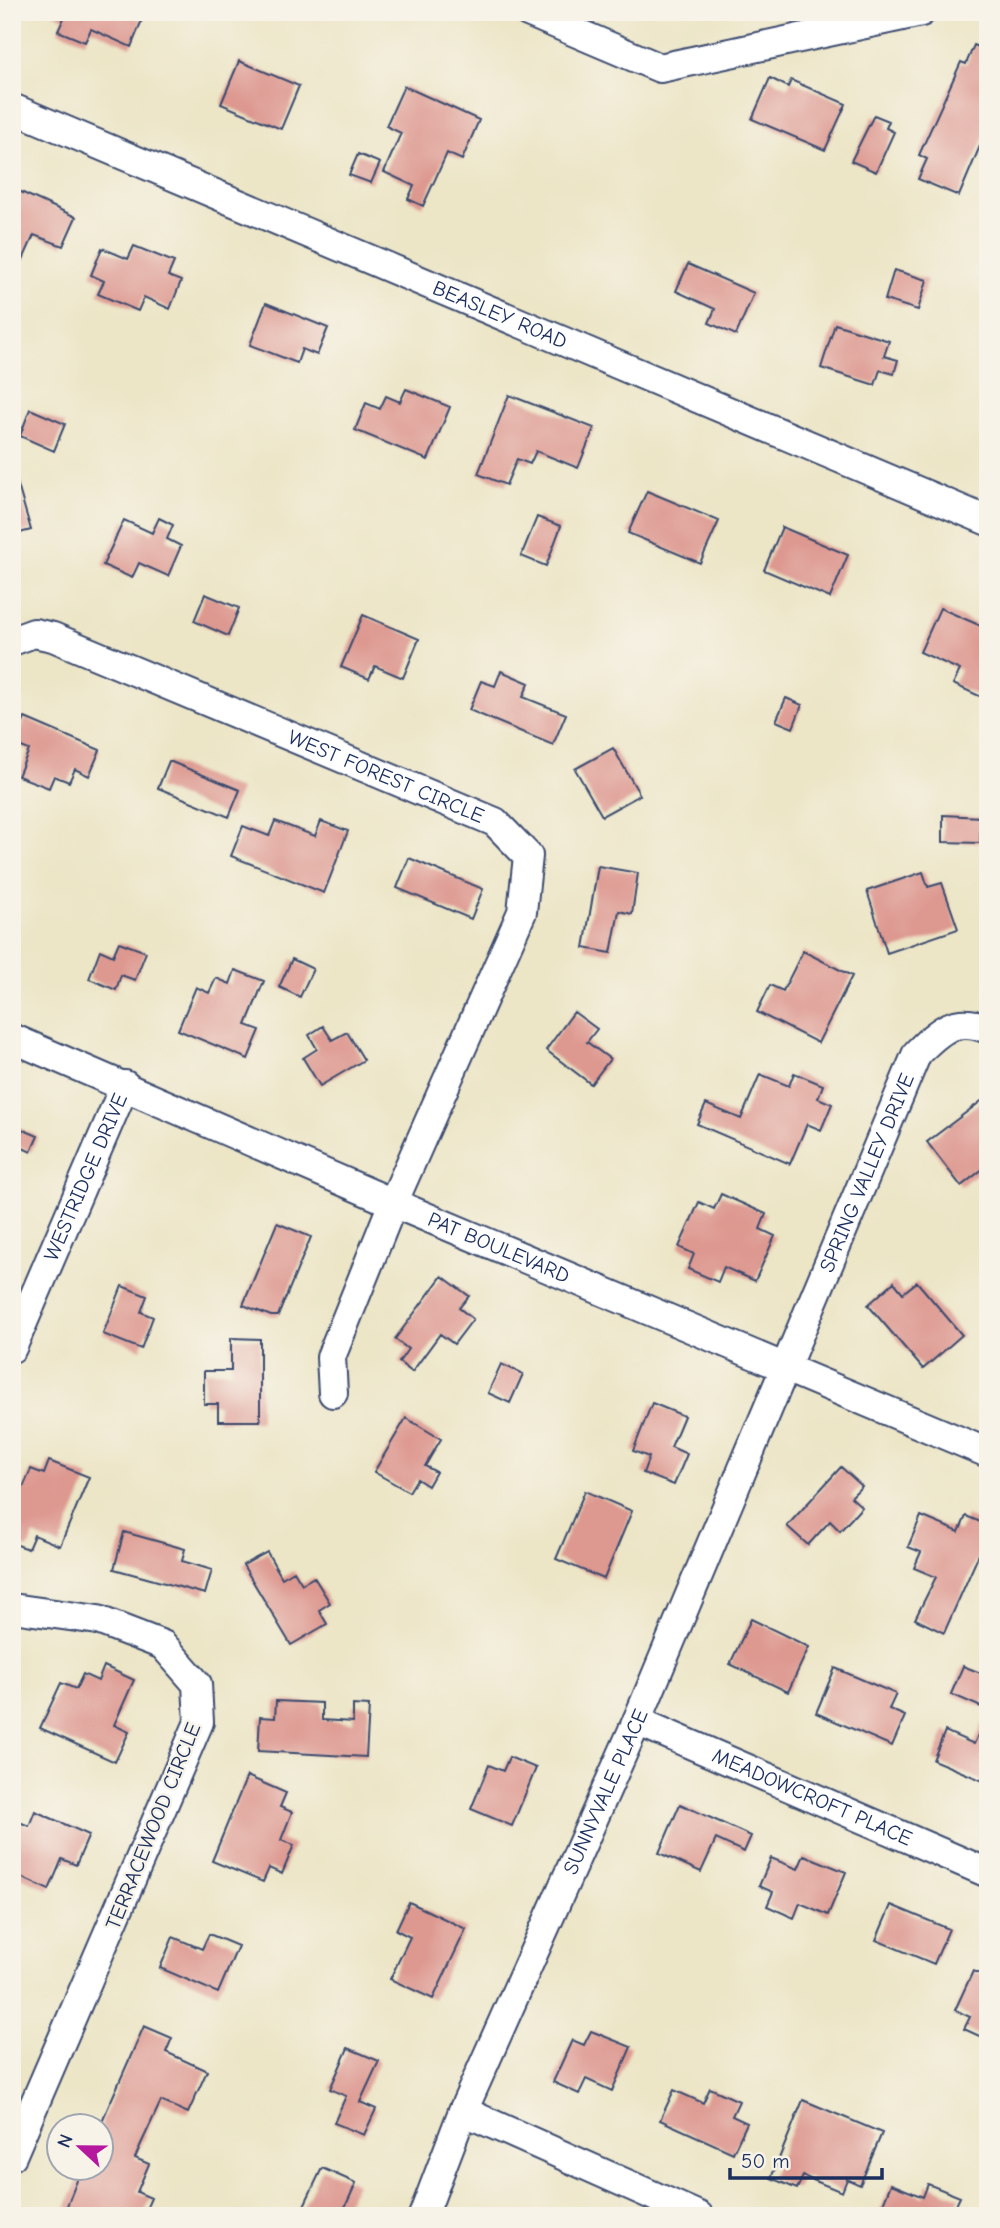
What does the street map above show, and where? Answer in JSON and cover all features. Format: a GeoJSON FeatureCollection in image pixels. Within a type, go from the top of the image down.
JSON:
{"type":"FeatureCollection","features":[{"type":"Feature","properties":{"kind":"street"},"geometry":{"type":"LineString","coordinates":[[528,12],[660,68],[921,12]]}},
{"type":"Feature","properties":{"kind":"street","name":"BEASLEY ROAD"},"geometry":{"type":"LineString","coordinates":[[12,108],[988,521]]}},
{"type":"Feature","properties":{"kind":"street","name":"WEST FOREST CIRCLE"},"geometry":{"type":"LineString","coordinates":[[12,641],[34,633],[53,636],[495,822],[528,856],[522,912],[393,1203],[331,1357],[332,1392]]}},
{"type":"Feature","properties":{"kind":"street","name":"SPRING VALLEY DRIVE"},"geometry":{"type":"LineString","coordinates":[[786,1368],[918,1053],[939,1031],[962,1023],[988,1029]]}},
{"type":"Feature","properties":{"kind":"street","name":"PAT BOULEVARD"},"geometry":{"type":"LineString","coordinates":[[12,1038],[393,1203],[988,1452]]}},
{"type":"Feature","properties":{"kind":"street","name":"WESTRIDGE DRIVE"},"geometry":{"type":"LineString","coordinates":[[12,1348],[125,1085]]}},
{"type":"Feature","properties":{"kind":"street","name":"SUNNYVALE PLACE"},"geometry":{"type":"LineString","coordinates":[[423,2216],[463,2110],[637,1721],[786,1368]]}},
{"type":"Feature","properties":{"kind":"street","name":"TERRACEWOOD CIRCLE"},"geometry":{"type":"LineString","coordinates":[[12,1608],[98,1620],[163,1645],[197,1684],[199,1722],[12,2156]]}},
{"type":"Feature","properties":{"kind":"street","name":"MEADOWCROFT PLACE"},"geometry":{"type":"LineString","coordinates":[[637,1721],[988,1873]]}},
{"type":"Feature","properties":{"kind":"street"},"geometry":{"type":"LineString","coordinates":[[463,2110],[699,2216]]}},
{"type":"Feature","properties":{"kind":"building"},"geometry":{"type":"Polygon","coordinates":[[[51,12],[124,12],[142,20],[131,47],[91,29],[85,42],[58,31],[64,18],[51,12]]]}},
{"type":"Feature","properties":{"kind":"building"},"geometry":{"type":"Polygon","coordinates":[[[974,45],[988,51],[988,127],[959,196],[918,179],[927,159],[919,155],[961,62],[966,64],[974,45]]]}},
{"type":"Feature","properties":{"kind":"building"},"geometry":{"type":"Polygon","coordinates":[[[239,61],[299,86],[281,129],[221,104],[239,61]]]}},
{"type":"Feature","properties":{"kind":"building"},"geometry":{"type":"Polygon","coordinates":[[[770,78],[788,87],[791,80],[846,104],[825,150],[752,119],[770,78]]]}},
{"type":"Feature","properties":{"kind":"building"},"geometry":{"type":"Polygon","coordinates":[[[404,86],[479,120],[462,160],[447,153],[423,206],[408,199],[414,186],[384,172],[401,133],[386,126],[404,86]]]}},
{"type":"Feature","properties":{"kind":"building"},"geometry":{"type":"Polygon","coordinates":[[[874,115],[889,121],[886,128],[894,132],[876,172],[851,161],[874,115]]]}},
{"type":"Feature","properties":{"kind":"building"},"geometry":{"type":"Polygon","coordinates":[[[358,154],[380,163],[371,183],[349,175],[358,154]]]}},
{"type":"Feature","properties":{"kind":"building"},"geometry":{"type":"Polygon","coordinates":[[[12,188],[76,217],[63,246],[34,235],[12,284],[12,188]]]}},
{"type":"Feature","properties":{"kind":"building"},"geometry":{"type":"Polygon","coordinates":[[[134,246],[174,262],[168,276],[181,281],[170,309],[144,297],[138,311],[98,294],[104,281],[91,275],[102,248],[128,259],[134,246]]]}},
{"type":"Feature","properties":{"kind":"building"},"geometry":{"type":"Polygon","coordinates":[[[688,264],[754,293],[736,335],[709,323],[715,309],[676,291],[688,264]]]}},
{"type":"Feature","properties":{"kind":"building"},"geometry":{"type":"Polygon","coordinates":[[[894,270],[927,280],[918,310],[885,300],[894,270]]]}},
{"type":"Feature","properties":{"kind":"building"},"geometry":{"type":"Polygon","coordinates":[[[266,303],[328,328],[317,355],[302,349],[297,363],[250,345],[266,303]]]}},
{"type":"Feature","properties":{"kind":"building"},"geometry":{"type":"Polygon","coordinates":[[[835,324],[889,341],[884,356],[898,360],[894,374],[880,370],[875,385],[821,368],[835,324]]]}},
{"type":"Feature","properties":{"kind":"building"},"geometry":{"type":"Polygon","coordinates":[[[406,389],[450,407],[428,460],[355,430],[366,403],[380,409],[386,396],[400,402],[406,389]]]}},
{"type":"Feature","properties":{"kind":"building"},"geometry":{"type":"Polygon","coordinates":[[[509,395],[594,428],[578,468],[536,451],[530,464],[517,459],[506,485],[478,474],[509,395]]]}},
{"type":"Feature","properties":{"kind":"building"},"geometry":{"type":"Polygon","coordinates":[[[30,409],[65,424],[54,451],[20,436],[30,409]]]}},
{"type":"Feature","properties":{"kind":"building"},"geometry":{"type":"Polygon","coordinates":[[[12,482],[17,482],[31,530],[12,535],[12,482]]]}},
{"type":"Feature","properties":{"kind":"building"},"geometry":{"type":"Polygon","coordinates":[[[647,491],[719,521],[700,563],[628,533],[647,491]]]}},
{"type":"Feature","properties":{"kind":"building"},"geometry":{"type":"Polygon","coordinates":[[[537,517],[561,526],[546,566],[521,556],[537,517]]]}},
{"type":"Feature","properties":{"kind":"building"},"geometry":{"type":"Polygon","coordinates":[[[159,518],[173,525],[167,539],[181,546],[168,576],[139,563],[132,578],[103,565],[124,520],[152,533],[159,518]]]}},
{"type":"Feature","properties":{"kind":"building"},"geometry":{"type":"Polygon","coordinates":[[[782,527],[848,555],[830,598],[764,570],[782,527]]]}},
{"type":"Feature","properties":{"kind":"building"},"geometry":{"type":"Polygon","coordinates":[[[205,594],[239,608],[228,636],[194,621],[205,594]]]}},
{"type":"Feature","properties":{"kind":"building"},"geometry":{"type":"Polygon","coordinates":[[[940,608],[988,629],[988,700],[953,684],[960,670],[920,652],[940,608]]]}},
{"type":"Feature","properties":{"kind":"building"},"geometry":{"type":"Polygon","coordinates":[[[363,615],[419,639],[403,678],[375,666],[369,679],[341,667],[363,615]]]}},
{"type":"Feature","properties":{"kind":"building"},"geometry":{"type":"Polygon","coordinates":[[[501,671],[529,683],[523,697],[566,714],[553,745],[469,710],[481,681],[495,686],[501,671]]]}},
{"type":"Feature","properties":{"kind":"building"},"geometry":{"type":"Polygon","coordinates":[[[786,698],[802,705],[793,728],[776,721],[786,698]]]}},
{"type":"Feature","properties":{"kind":"building"},"geometry":{"type":"Polygon","coordinates":[[[25,718],[100,750],[89,776],[75,769],[69,782],[54,776],[49,788],[18,776],[29,750],[14,744],[25,718]]]}},
{"type":"Feature","properties":{"kind":"building"},"geometry":{"type":"Polygon","coordinates":[[[613,748],[640,795],[602,816],[575,769],[613,748]]]}},
{"type":"Feature","properties":{"kind":"building"},"geometry":{"type":"Polygon","coordinates":[[[169,761],[240,790],[229,817],[158,788],[169,761]]]}},
{"type":"Feature","properties":{"kind":"building"},"geometry":{"type":"Polygon","coordinates":[[[943,815],[981,817],[980,843],[943,842],[943,815]]]}},
{"type":"Feature","properties":{"kind":"building"},"geometry":{"type":"Polygon","coordinates":[[[275,821],[315,836],[321,821],[348,831],[324,893],[231,856],[243,826],[269,836],[275,821]]]}},
{"type":"Feature","properties":{"kind":"building"},"geometry":{"type":"Polygon","coordinates":[[[409,858],[483,889],[471,919],[397,888],[409,858]]]}},
{"type":"Feature","properties":{"kind":"building"},"geometry":{"type":"Polygon","coordinates":[[[598,866],[638,873],[632,914],[619,911],[611,953],[584,948],[598,866]]]}},
{"type":"Feature","properties":{"kind":"building"},"geometry":{"type":"Polygon","coordinates":[[[923,872],[928,887],[942,883],[958,929],[887,953],[867,891],[923,872]]]}},
{"type":"Feature","properties":{"kind":"building"},"geometry":{"type":"Polygon","coordinates":[[[119,942],[146,952],[135,980],[121,975],[116,990],[89,979],[100,950],[113,956],[119,942]]]}},
{"type":"Feature","properties":{"kind":"building"},"geometry":{"type":"Polygon","coordinates":[[[803,951],[852,976],[818,1043],[757,1012],[770,985],[783,991],[803,951]]]}},
{"type":"Feature","properties":{"kind":"building"},"geometry":{"type":"Polygon","coordinates":[[[292,959],[313,969],[300,997],[279,987],[292,959]]]}},
{"type":"Feature","properties":{"kind":"building"},"geometry":{"type":"Polygon","coordinates":[[[235,970],[264,981],[246,1025],[260,1030],[248,1059],[178,1030],[196,987],[209,993],[216,978],[230,984],[235,970]]]}},
{"type":"Feature","properties":{"kind":"building"},"geometry":{"type":"Polygon","coordinates":[[[574,1012],[597,1029],[587,1042],[610,1059],[591,1084],[546,1050],[574,1012]]]}},
{"type":"Feature","properties":{"kind":"building"},"geometry":{"type":"Polygon","coordinates":[[[323,1026],[332,1040],[347,1032],[364,1060],[320,1086],[303,1058],[317,1049],[309,1035],[323,1026]]]}},
{"type":"Feature","properties":{"kind":"building"},"geometry":{"type":"Polygon","coordinates":[[[794,1073],[823,1085],[818,1098],[832,1104],[821,1130],[807,1124],[790,1164],[697,1124],[706,1104],[741,1119],[760,1074],[789,1086],[794,1073]]]}},
{"type":"Feature","properties":{"kind":"building"},"geometry":{"type":"Polygon","coordinates":[[[988,1096],[988,1165],[961,1186],[927,1142],[988,1096]]]}},
{"type":"Feature","properties":{"kind":"building"},"geometry":{"type":"Polygon","coordinates":[[[12,1125],[38,1136],[31,1152],[12,1143],[12,1125]]]}},
{"type":"Feature","properties":{"kind":"building"},"geometry":{"type":"Polygon","coordinates":[[[721,1194],[766,1214],[760,1229],[775,1236],[755,1281],[724,1267],[718,1282],[688,1269],[694,1254],[679,1247],[699,1202],[714,1209],[721,1194]]]}},
{"type":"Feature","properties":{"kind":"building"},"geometry":{"type":"Polygon","coordinates":[[[277,1223],[311,1237],[278,1316],[271,1316],[243,1305],[277,1223]]]}},
{"type":"Feature","properties":{"kind":"building"},"geometry":{"type":"Polygon","coordinates":[[[442,1276],[469,1296],[459,1308],[473,1319],[454,1344],[440,1334],[412,1372],[399,1362],[408,1349],[395,1339],[442,1276]]]}},
{"type":"Feature","properties":{"kind":"building"},"geometry":{"type":"Polygon","coordinates":[[[894,1282],[903,1293],[917,1282],[962,1335],[923,1369],[868,1305],[894,1282]]]}},
{"type":"Feature","properties":{"kind":"building"},"geometry":{"type":"Polygon","coordinates":[[[122,1286],[147,1296],[141,1312],[153,1317],[141,1349],[103,1334],[122,1286]]]}},
{"type":"Feature","properties":{"kind":"building"},"geometry":{"type":"Polygon","coordinates":[[[231,1338],[260,1339],[260,1421],[218,1421],[218,1404],[204,1404],[204,1371],[231,1371],[231,1338]]]}},
{"type":"Feature","properties":{"kind":"building"},"geometry":{"type":"Polygon","coordinates":[[[501,1364],[523,1374],[510,1403],[488,1393],[501,1364]]]}},
{"type":"Feature","properties":{"kind":"building"},"geometry":{"type":"Polygon","coordinates":[[[652,1403],[684,1416],[671,1447],[687,1454],[674,1485],[643,1473],[649,1457],[633,1451],[652,1403]]]}},
{"type":"Feature","properties":{"kind":"building"},"geometry":{"type":"Polygon","coordinates":[[[406,1418],[441,1439],[425,1466],[436,1472],[428,1486],[417,1479],[409,1492],[374,1472],[406,1418]]]}},
{"type":"Feature","properties":{"kind":"building"},"geometry":{"type":"Polygon","coordinates":[[[49,1461],[89,1477],[60,1546],[34,1535],[28,1549],[12,1543],[12,1513],[31,1469],[44,1474],[49,1461]]]}},
{"type":"Feature","properties":{"kind":"building"},"geometry":{"type":"Polygon","coordinates":[[[841,1467],[862,1486],[851,1497],[862,1507],[840,1531],[830,1521],[808,1545],[787,1526],[841,1467]]]}},
{"type":"Feature","properties":{"kind":"building"},"geometry":{"type":"Polygon","coordinates":[[[585,1491],[632,1511],[604,1579],[556,1559],[585,1491]]]}},
{"type":"Feature","properties":{"kind":"building"},"geometry":{"type":"Polygon","coordinates":[[[921,1516],[959,1532],[966,1516],[988,1525],[988,1534],[944,1633],[915,1619],[936,1577],[914,1568],[921,1552],[908,1547],[921,1516]]]}},
{"type":"Feature","properties":{"kind":"building"},"geometry":{"type":"Polygon","coordinates":[[[124,1532],[185,1549],[182,1561],[212,1570],[205,1594],[114,1569],[124,1532]]]}},
{"type":"Feature","properties":{"kind":"building"},"geometry":{"type":"Polygon","coordinates":[[[267,1552],[282,1578],[294,1571],[302,1584],[314,1577],[330,1603],[319,1610],[327,1624],[291,1645],[243,1565],[267,1552]]]}},
{"type":"Feature","properties":{"kind":"building"},"geometry":{"type":"Polygon","coordinates":[[[751,1619],[809,1647],[788,1692],[730,1664],[751,1619]]]}},
{"type":"Feature","properties":{"kind":"building"},"geometry":{"type":"Polygon","coordinates":[[[104,1666],[134,1680],[114,1725],[129,1732],[115,1762],[40,1728],[61,1683],[76,1689],[83,1674],[98,1681],[104,1666]]]}},
{"type":"Feature","properties":{"kind":"building"},"geometry":{"type":"Polygon","coordinates":[[[963,1666],[988,1676],[988,1690],[981,1707],[951,1694],[963,1666]]]}},
{"type":"Feature","properties":{"kind":"building"},"geometry":{"type":"Polygon","coordinates":[[[835,1668],[896,1694],[889,1709],[905,1716],[892,1746],[816,1713],[835,1668]]]}},
{"type":"Feature","properties":{"kind":"building"},"geometry":{"type":"Polygon","coordinates":[[[276,1701],[322,1703],[322,1720],[353,1722],[353,1705],[369,1706],[366,1757],[258,1751],[260,1717],[275,1718],[276,1701]]]}},
{"type":"Feature","properties":{"kind":"building"},"geometry":{"type":"Polygon","coordinates":[[[988,1712],[988,1783],[933,1760],[945,1731],[974,1744],[988,1712]]]}},
{"type":"Feature","properties":{"kind":"building"},"geometry":{"type":"Polygon","coordinates":[[[509,1757],[536,1768],[512,1826],[471,1809],[489,1765],[503,1771],[509,1757]]]}},
{"type":"Feature","properties":{"kind":"building"},"geometry":{"type":"Polygon","coordinates":[[[247,1776],[286,1793],[280,1807],[292,1812],[281,1840],[294,1845],[282,1874],[269,1868],[263,1882],[212,1861],[247,1776]]]}},
{"type":"Feature","properties":{"kind":"building"},"geometry":{"type":"Polygon","coordinates":[[[680,1804],[751,1836],[744,1852],[716,1839],[701,1872],[659,1853],[680,1804]]]}},
{"type":"Feature","properties":{"kind":"building"},"geometry":{"type":"Polygon","coordinates":[[[35,1811],[89,1835],[76,1865],[62,1859],[49,1890],[12,1873],[12,1819],[29,1826],[35,1811]]]}},
{"type":"Feature","properties":{"kind":"building"},"geometry":{"type":"Polygon","coordinates":[[[804,1855],[846,1872],[828,1915],[800,1903],[794,1918],[767,1906],[773,1892],[759,1886],[771,1858],[798,1869],[804,1855]]]}},
{"type":"Feature","properties":{"kind":"building"},"geometry":{"type":"Polygon","coordinates":[[[409,1902],[466,1929],[433,1999],[390,1979],[410,1937],[396,1930],[409,1902]]]}},
{"type":"Feature","properties":{"kind":"building"},"geometry":{"type":"Polygon","coordinates":[[[891,1905],[949,1929],[934,1964],[876,1940],[891,1905]]]}},
{"type":"Feature","properties":{"kind":"building"},"geometry":{"type":"Polygon","coordinates":[[[209,1934],[238,1946],[218,1993],[160,1968],[173,1937],[202,1949],[209,1934]]]}},
{"type":"Feature","properties":{"kind":"building"},"geometry":{"type":"Polygon","coordinates":[[[973,1971],[988,1977],[988,2040],[964,2029],[970,2017],[955,2010],[973,1971]]]}},
{"type":"Feature","properties":{"kind":"building"},"geometry":{"type":"Polygon","coordinates":[[[144,2026],[172,2038],[166,2052],[207,2071],[188,2113],[161,2101],[141,2144],[135,2158],[149,2164],[137,2192],[151,2198],[143,2216],[63,2216],[76,2182],[116,2182],[116,2112],[106,2112],[144,2026]]]}},
{"type":"Feature","properties":{"kind":"building"},"geometry":{"type":"Polygon","coordinates":[[[591,2031],[631,2047],[612,2091],[586,2079],[579,2094],[553,2082],[572,2040],[584,2045],[591,2031]]]}},
{"type":"Feature","properties":{"kind":"building"},"geometry":{"type":"Polygon","coordinates":[[[348,2048],[379,2061],[360,2102],[376,2109],[364,2135],[334,2123],[346,2096],[330,2089],[348,2048]]]}},
{"type":"Feature","properties":{"kind":"building"},"geometry":{"type":"Polygon","coordinates":[[[710,2088],[739,2101],[732,2116],[747,2123],[733,2153],[660,2120],[674,2090],[703,2103],[710,2088]]]}},
{"type":"Feature","properties":{"kind":"building"},"geometry":{"type":"Polygon","coordinates":[[[803,2100],[882,2133],[860,2185],[847,2179],[842,2192],[803,2176],[797,2189],[771,2178],[803,2100]]]}},
{"type":"Feature","properties":{"kind":"building"},"geometry":{"type":"Polygon","coordinates":[[[322,2168],[356,2183],[341,2216],[299,2216],[322,2168]]]}},
{"type":"Feature","properties":{"kind":"building"},"geometry":{"type":"Polygon","coordinates":[[[891,2184],[923,2197],[928,2184],[960,2197],[951,2216],[878,2216],[891,2184]]]}}]}
